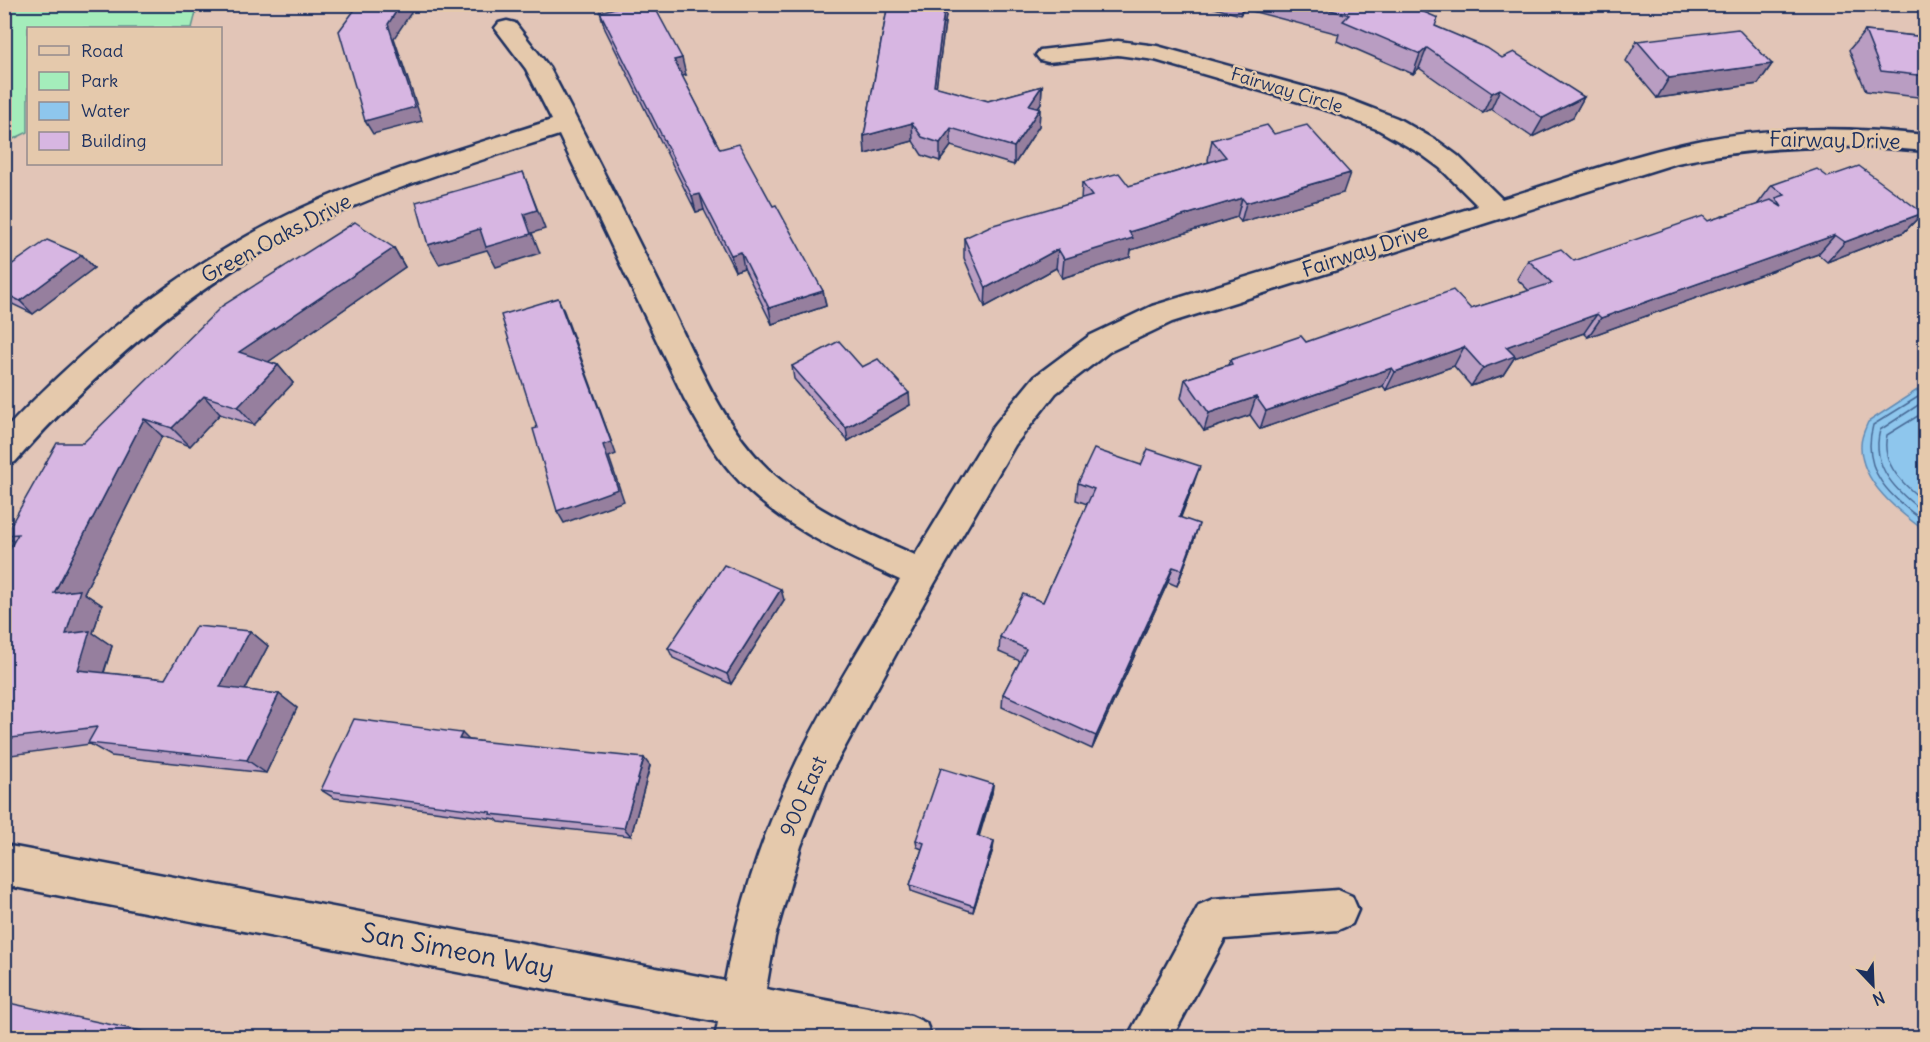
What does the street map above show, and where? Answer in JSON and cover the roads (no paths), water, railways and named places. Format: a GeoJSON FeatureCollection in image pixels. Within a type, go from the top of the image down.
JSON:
{"type":"FeatureCollection","features":[{"type":"Feature","properties":{"kind":"street"},"geometry":{"type":"LineString","coordinates":[[507,28],[537,67],[690,378],[732,448],[757,478],[786,502],[865,548],[922,574]]}},
{"type":"Feature","properties":{"kind":"street","name":"Fairway Circle"},"geometry":{"type":"LineString","coordinates":[[1048,55],[1118,48],[1157,53],[1339,105],[1388,124],[1430,148],[1449,162],[1496,208]]}},
{"type":"Feature","properties":{"kind":"street","name":"Green Oaks Drive"},"geometry":{"type":"LineString","coordinates":[[4,453],[69,382],[110,344],[202,275],[252,246],[359,193],[567,124]]}},
{"type":"Feature","properties":{"kind":"street","name":"Fairway Drive"},"geometry":{"type":"LineString","coordinates":[[922,574],[1004,436],[1023,409],[1070,364],[1099,344],[1162,314],[1496,208],[1711,146],[1794,137],[1878,138],[1926,142]]}},
{"type":"Feature","properties":{"kind":"street","name":"900 East"},"geometry":{"type":"LineString","coordinates":[[739,1020],[754,937],[781,846],[796,805],[814,766],[922,574]]}},
{"type":"Feature","properties":{"kind":"street","name":"San Simeon Way"},"geometry":{"type":"LineString","coordinates":[[4,865],[739,1020],[911,1038]]}},
{"type":"Feature","properties":{"kind":"street"},"geometry":{"type":"LineString","coordinates":[[1148,1038],[1214,919],[1338,910]]}},
{"type":"Feature","properties":{"kind":"water"},"geometry":{"type":"Polygon","coordinates":[[[1925,385],[1925,531],[1893,505],[1874,483],[1862,459],[1861,445],[1868,422],[1925,385]]]}}]}
